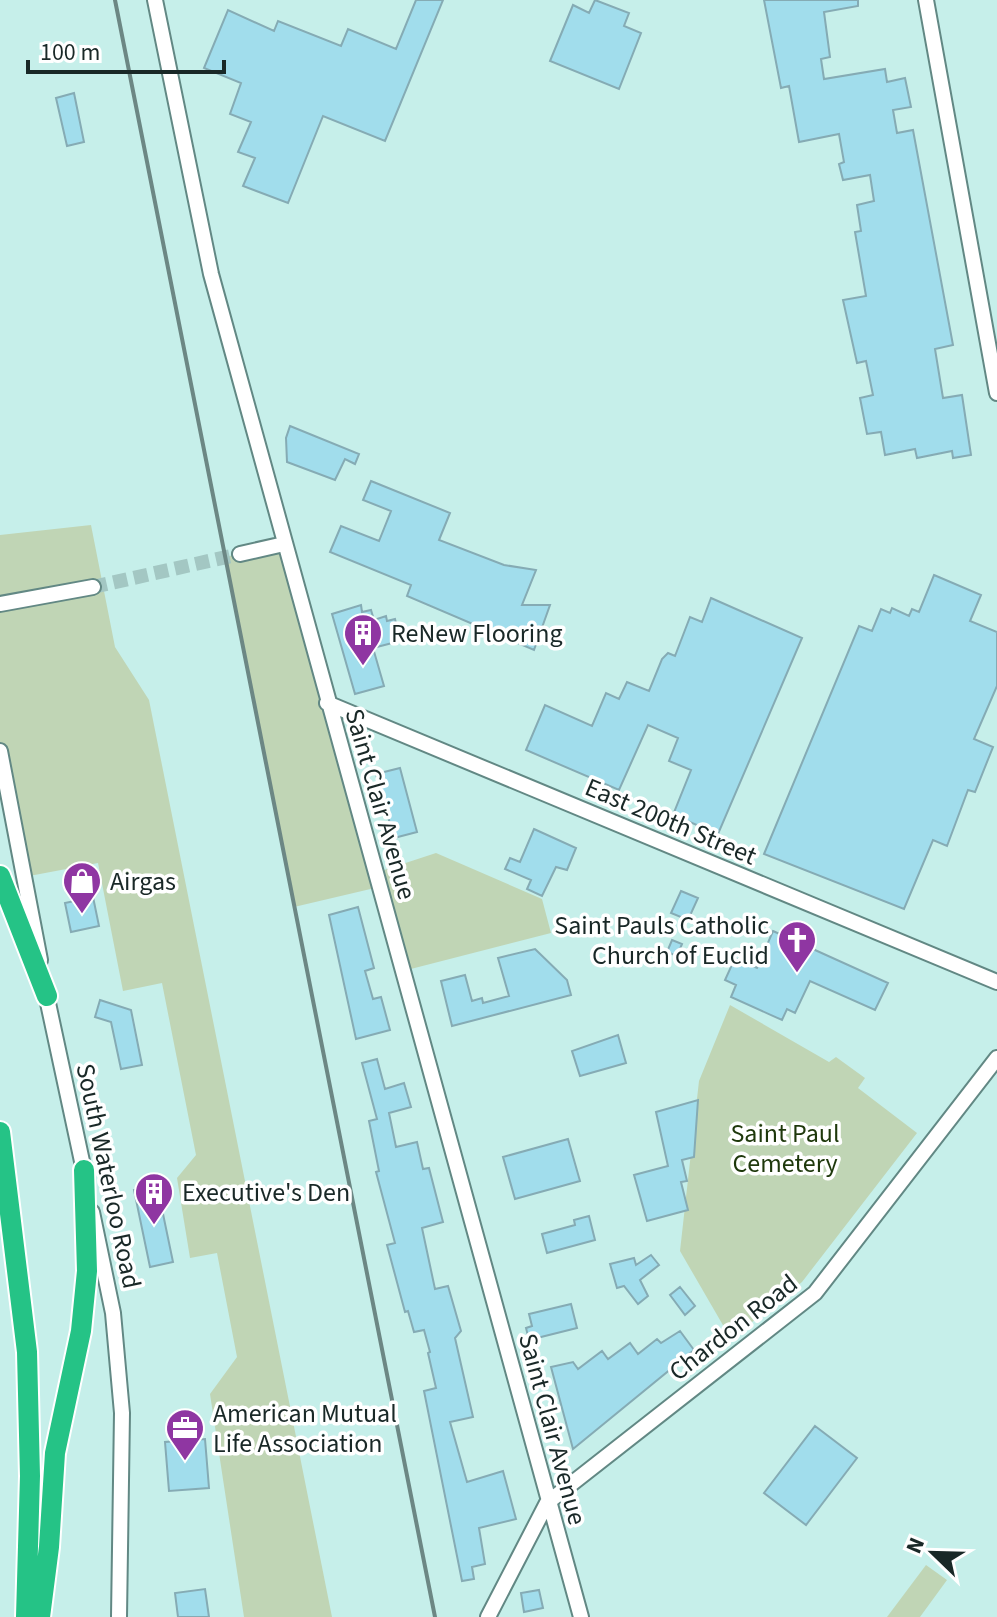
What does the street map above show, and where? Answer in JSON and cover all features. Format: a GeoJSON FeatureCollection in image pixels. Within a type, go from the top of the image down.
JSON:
{"type":"FeatureCollection","features":[{"type":"Feature","properties":{"kind":"highway"},"geometry":{"type":"LineString","coordinates":[[0,876],[47,996]]}},
{"type":"Feature","properties":{"kind":"highway"},"geometry":{"type":"LineString","coordinates":[[0,1132],[27,1352],[30,1476],[26,1617]]}},
{"type":"Feature","properties":{"kind":"highway"},"geometry":{"type":"LineString","coordinates":[[40,1617],[49,1547],[55,1453],[81,1331],[87,1271],[84,1170]]}},
{"type":"Feature","properties":{"kind":"street","name":"Saint Clair Avenue"},"geometry":{"type":"LineString","coordinates":[[155,0],[211,274],[327,703],[438,1093],[547,1503],[581,1617]]}},
{"type":"Feature","properties":{"kind":"street"},"geometry":{"type":"LineString","coordinates":[[926,0],[997,393]]}},
{"type":"Feature","properties":{"kind":"street"},"geometry":{"type":"LineString","coordinates":[[240,554],[284,544]]}},
{"type":"Feature","properties":{"kind":"street"},"geometry":{"type":"LineString","coordinates":[[0,604],[93,587]]}},
{"type":"Feature","properties":{"kind":"street","name":"East 200th Street"},"geometry":{"type":"LineString","coordinates":[[327,703],[997,982]]}},
{"type":"Feature","properties":{"kind":"street","name":"South Waterloo Road"},"geometry":{"type":"LineString","coordinates":[[0,751],[113,1313],[122,1413],[117,1617]]}},
{"type":"Feature","properties":{"kind":"street","name":"Chardon Road"},"geometry":{"type":"LineString","coordinates":[[488,1617],[547,1503],[815,1293],[997,1058]]}},
{"type":"Feature","properties":{"kind":"green space"},"geometry":{"type":"Polygon","coordinates":[[[91,525],[115,647],[149,700],[332,1617],[244,1617],[210,1394],[237,1357],[217,1253],[190,1258],[177,1178],[196,1155],[162,983],[123,991],[98,863],[24,877],[0,751],[0,535],[91,525]]]}},
{"type":"Feature","properties":{"kind":"green space"},"geometry":{"type":"Polygon","coordinates":[[[284,544],[375,873],[436,853],[542,899],[551,933],[403,971],[379,887],[294,907],[225,557],[284,544]]]}},
{"type":"Feature","properties":{"kind":"green space","name":"Saint Paul Cemetery"},"geometry":{"type":"Polygon","coordinates":[[[730,1005],[829,1062],[836,1057],[865,1078],[858,1088],[917,1133],[802,1282],[731,1339],[680,1251],[699,1081],[730,1005]]]}},
{"type":"Feature","properties":{"kind":"green space"},"geometry":{"type":"Polygon","coordinates":[[[926,1565],[947,1580],[920,1617],[887,1617],[926,1565]]]}},
{"type":"Feature","properties":{"kind":"building"},"geometry":{"type":"Polygon","coordinates":[[[416,0],[443,0],[385,141],[323,116],[288,203],[243,186],[255,158],[238,152],[251,122],[230,114],[241,83],[204,68],[228,10],[274,31],[278,21],[341,46],[348,29],[396,49],[416,0]]]}},
{"type":"Feature","properties":{"kind":"building"},"geometry":{"type":"Polygon","coordinates":[[[595,0],[629,13],[624,26],[641,33],[619,89],[550,61],[573,5],[589,13],[595,0]]]}},
{"type":"Feature","properties":{"kind":"building"},"geometry":{"type":"Polygon","coordinates":[[[764,0],[858,0],[858,6],[824,12],[830,57],[821,59],[824,79],[885,69],[887,82],[905,78],[911,107],[893,110],[897,133],[913,130],[953,345],[935,349],[943,398],[962,395],[971,455],[953,458],[952,451],[917,458],[915,449],[885,455],[881,432],[867,434],[860,398],[873,395],[866,361],[857,363],[843,300],[866,296],[855,232],[861,231],[857,205],[874,201],[870,175],[843,180],[839,164],[844,162],[839,134],[799,142],[789,86],[781,88],[764,0]]]}},
{"type":"Feature","properties":{"kind":"building"},"geometry":{"type":"Polygon","coordinates":[[[74,93],[84,142],[67,146],[56,98],[74,93]]]}},
{"type":"Feature","properties":{"kind":"building"},"geometry":{"type":"Polygon","coordinates":[[[290,426],[359,454],[355,464],[345,459],[335,480],[287,462],[286,438],[290,426]]]}},
{"type":"Feature","properties":{"kind":"building"},"geometry":{"type":"Polygon","coordinates":[[[371,481],[450,513],[439,540],[504,565],[536,570],[522,605],[550,605],[534,650],[407,596],[411,585],[330,552],[341,526],[379,541],[391,511],[363,500],[371,481]]]}},
{"type":"Feature","properties":{"kind":"building"},"geometry":{"type":"Polygon","coordinates":[[[934,575],[981,595],[970,621],[997,632],[997,686],[974,739],[993,747],[975,792],[968,790],[947,846],[933,840],[904,909],[764,854],[859,626],[872,631],[881,609],[890,613],[892,608],[909,616],[912,609],[919,612],[934,575]]]}},
{"type":"Feature","properties":{"kind":"building"},"geometry":{"type":"Polygon","coordinates":[[[711,598],[802,638],[718,834],[673,815],[691,770],[669,761],[678,738],[648,725],[619,790],[526,750],[545,705],[592,726],[606,693],[619,699],[627,682],[649,691],[662,659],[668,653],[675,656],[690,617],[702,622],[711,598]]]}},
{"type":"Feature","properties":{"kind":"building","name":"ReNew Flooring"},"geometry":{"type":"Polygon","coordinates":[[[361,605],[362,612],[371,610],[374,620],[386,616],[387,621],[395,619],[400,641],[373,648],[384,686],[355,694],[332,614],[361,605]]]}},
{"type":"Feature","properties":{"kind":"building"},"geometry":{"type":"Polygon","coordinates":[[[400,768],[417,832],[394,838],[376,774],[400,768]]]}},
{"type":"Feature","properties":{"kind":"building"},"geometry":{"type":"Polygon","coordinates":[[[534,829],[576,848],[567,870],[556,867],[542,896],[527,889],[531,880],[505,869],[510,858],[520,862],[534,829]]]}},
{"type":"Feature","properties":{"kind":"building"},"geometry":{"type":"Polygon","coordinates":[[[681,891],[698,898],[688,920],[671,913],[681,891]]]}},
{"type":"Feature","properties":{"kind":"building","name":"Airgas"},"geometry":{"type":"Polygon","coordinates":[[[93,897],[99,926],[71,932],[65,903],[93,897]]]}},
{"type":"Feature","properties":{"kind":"building"},"geometry":{"type":"Polygon","coordinates":[[[358,907],[374,968],[365,971],[373,999],[381,997],[390,1030],[356,1039],[329,915],[358,907]]]}},
{"type":"Feature","properties":{"kind":"building","name":"Saint Pauls Catholic Church of Euclid"},"geometry":{"type":"Polygon","coordinates":[[[773,931],[888,983],[875,1010],[810,981],[795,1013],[787,1009],[782,1020],[731,997],[736,985],[725,980],[735,958],[757,968],[773,931]]]}},
{"type":"Feature","properties":{"kind":"building"},"geometry":{"type":"Polygon","coordinates":[[[672,940],[682,944],[677,956],[667,952],[672,940]]]}},
{"type":"Feature","properties":{"kind":"building"},"geometry":{"type":"Polygon","coordinates":[[[535,949],[567,980],[571,995],[452,1026],[441,981],[465,975],[472,1001],[482,998],[483,1003],[509,996],[498,958],[535,949]]]}},
{"type":"Feature","properties":{"kind":"building"},"geometry":{"type":"Polygon","coordinates":[[[100,1000],[131,1010],[142,1065],[121,1069],[111,1022],[95,1017],[100,1000]]]}},
{"type":"Feature","properties":{"kind":"building"},"geometry":{"type":"Polygon","coordinates":[[[618,1035],[626,1063],[580,1076],[572,1051],[618,1035]]]}},
{"type":"Feature","properties":{"kind":"building"},"geometry":{"type":"Polygon","coordinates":[[[377,1059],[385,1089],[404,1083],[411,1107],[389,1113],[396,1147],[417,1142],[423,1169],[429,1168],[443,1222],[422,1228],[435,1289],[448,1286],[461,1331],[455,1338],[473,1417],[450,1422],[467,1482],[503,1471],[516,1519],[479,1528],[485,1564],[472,1567],[474,1579],[462,1581],[424,1391],[436,1388],[430,1352],[424,1330],[414,1332],[408,1311],[405,1312],[387,1245],[395,1243],[376,1172],[379,1171],[369,1121],[377,1119],[362,1063],[377,1059]]]}},
{"type":"Feature","properties":{"kind":"building"},"geometry":{"type":"Polygon","coordinates":[[[698,1100],[694,1157],[682,1160],[687,1181],[681,1182],[688,1210],[647,1221],[634,1175],[668,1166],[656,1112],[698,1100]]]}},
{"type":"Feature","properties":{"kind":"building"},"geometry":{"type":"Polygon","coordinates":[[[568,1139],[580,1181],[515,1199],[503,1157],[568,1139]]]}},
{"type":"Feature","properties":{"kind":"building","name":"Executive's Den"},"geometry":{"type":"Polygon","coordinates":[[[157,1185],[173,1262],[150,1267],[134,1190],[157,1185]]]}},
{"type":"Feature","properties":{"kind":"building"},"geometry":{"type":"Polygon","coordinates":[[[589,1216],[595,1240],[547,1253],[542,1234],[575,1225],[574,1220],[589,1216]]]}},
{"type":"Feature","properties":{"kind":"building"},"geometry":{"type":"Polygon","coordinates":[[[651,1255],[659,1265],[640,1280],[648,1296],[638,1304],[624,1286],[617,1288],[610,1264],[634,1258],[636,1265],[651,1255]]]}},
{"type":"Feature","properties":{"kind":"building"},"geometry":{"type":"Polygon","coordinates":[[[680,1287],[695,1306],[685,1315],[670,1295],[680,1287]]]}},
{"type":"Feature","properties":{"kind":"building"},"geometry":{"type":"Polygon","coordinates":[[[571,1304],[577,1328],[529,1340],[526,1328],[532,1326],[529,1314],[571,1304]]]}},
{"type":"Feature","properties":{"kind":"building"},"geometry":{"type":"Polygon","coordinates":[[[680,1331],[694,1350],[573,1449],[551,1367],[573,1362],[578,1369],[602,1351],[608,1359],[630,1343],[638,1354],[657,1339],[661,1343],[680,1331]]]}},
{"type":"Feature","properties":{"kind":"building"},"geometry":{"type":"Polygon","coordinates":[[[815,1426],[857,1458],[806,1525],[764,1493],[815,1426]]]}},
{"type":"Feature","properties":{"kind":"building"},"geometry":{"type":"Polygon","coordinates":[[[205,1439],[209,1488],[169,1491],[165,1442],[205,1439]]]}},
{"type":"Feature","properties":{"kind":"building"},"geometry":{"type":"Polygon","coordinates":[[[205,1589],[209,1617],[178,1617],[175,1593],[205,1589]]]}},
{"type":"Feature","properties":{"kind":"building"},"geometry":{"type":"Polygon","coordinates":[[[539,1590],[543,1608],[524,1612],[521,1593],[539,1590]]]}},
{"type":"Feature","properties":{"kind":"tunnel"},"geometry":{"type":"LineString","coordinates":[[93,587],[240,554]]}},
{"type":"Feature","properties":{"kind":"railway"},"geometry":{"type":"LineString","coordinates":[[115,0],[435,1617]]}},
{"type":"Feature","properties":{"kind":"place","name":"ReNew Flooring"},"geometry":{"type":"Point","coordinates":[363,667]}},
{"type":"Feature","properties":{"kind":"place","name":"Airgas"},"geometry":{"type":"Point","coordinates":[82,915]}},
{"type":"Feature","properties":{"kind":"place","name":"Saint Pauls Catholic Church of Euclid"},"geometry":{"type":"Point","coordinates":[797,974]}},
{"type":"Feature","properties":{"kind":"place","name":"Executive's Den"},"geometry":{"type":"Point","coordinates":[154,1226]}},
{"type":"Feature","properties":{"kind":"place","name":"American Mutual Life Association"},"geometry":{"type":"Point","coordinates":[185,1462]}}]}
